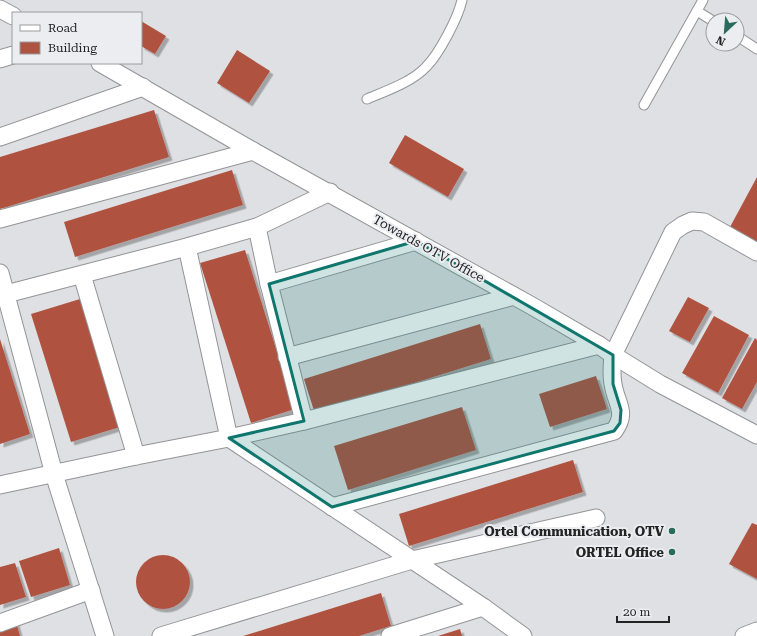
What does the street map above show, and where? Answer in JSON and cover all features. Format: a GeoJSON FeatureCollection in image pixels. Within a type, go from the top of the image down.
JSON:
{"type":"FeatureCollection","features":[{"type":"Feature","properties":{"kind":"street"},"geometry":{"type":"LineString","coordinates":[[0,9],[12,15]]}},
{"type":"Feature","properties":{"kind":"street"},"geometry":{"type":"LineString","coordinates":[[0,60],[12,55]]}},
{"type":"Feature","properties":{"kind":"street","name":"Towards OTV Office"},"geometry":{"type":"LineString","coordinates":[[102,64],[514,296],[599,345],[613,356],[660,384],[757,435]]}},
{"type":"Feature","properties":{"kind":"street"},"geometry":{"type":"LineString","coordinates":[[0,137],[143,87]]}},
{"type":"Feature","properties":{"kind":"street"},"geometry":{"type":"LineString","coordinates":[[0,219],[253,150]]}},
{"type":"Feature","properties":{"kind":"street"},"geometry":{"type":"LineString","coordinates":[[6,294],[187,247],[257,227],[330,192]]}},
{"type":"Feature","properties":{"kind":"street"},"geometry":{"type":"LineString","coordinates":[[332,507],[614,431],[620,423],[621,410],[613,384],[613,356],[673,232],[683,224],[692,221],[704,222],[757,252]]}},
{"type":"Feature","properties":{"kind":"street"},"geometry":{"type":"LineString","coordinates":[[257,227],[269,284],[304,421]]}},
{"type":"Feature","properties":{"kind":"street"},"geometry":{"type":"LineString","coordinates":[[269,284],[416,241]]}},
{"type":"Feature","properties":{"kind":"street"},"geometry":{"type":"LineString","coordinates":[[187,247],[229,438],[483,607],[523,636]]}},
{"type":"Feature","properties":{"kind":"street"},"geometry":{"type":"LineString","coordinates":[[0,273],[54,474],[105,636]]}},
{"type":"Feature","properties":{"kind":"street"},"geometry":{"type":"LineString","coordinates":[[82,275],[136,456]]}},
{"type":"Feature","properties":{"kind":"street"},"geometry":{"type":"LineString","coordinates":[[287,357],[514,296]]}},
{"type":"Feature","properties":{"kind":"street"},"geometry":{"type":"LineString","coordinates":[[0,485],[304,421],[599,345]]}},
{"type":"Feature","properties":{"kind":"street"},"geometry":{"type":"LineString","coordinates":[[161,636],[412,560],[596,518]]}},
{"type":"Feature","properties":{"kind":"street"},"geometry":{"type":"LineString","coordinates":[[0,623],[91,590]]}},
{"type":"Feature","properties":{"kind":"street"},"geometry":{"type":"LineString","coordinates":[[390,636],[483,607]]}},
{"type":"Feature","properties":{"kind":"street"},"geometry":{"type":"LineString","coordinates":[[744,636],[757,632]]}},
{"type":"Feature","properties":{"kind":"lane"},"geometry":{"type":"LineString","coordinates":[[367,99],[404,83],[426,67],[444,42],[460,10],[462,0]]}},
{"type":"Feature","properties":{"kind":"lane"},"geometry":{"type":"LineString","coordinates":[[644,105],[703,0]]}},
{"type":"Feature","properties":{"kind":"lane"},"geometry":{"type":"LineString","coordinates":[[697,11],[705,16]]}},
{"type":"Feature","properties":{"kind":"lane"},"geometry":{"type":"LineString","coordinates":[[745,41],[757,49]]}},
{"type":"Feature","properties":{"kind":"highlighted area"},"geometry":{"type":"Polygon","coordinates":[[[416,241],[613,355],[613,384],[621,410],[620,423],[614,431],[332,507],[229,438],[304,421],[269,284],[416,241]]]}},
{"type":"Feature","properties":{"kind":"building"},"geometry":{"type":"Polygon","coordinates":[[[142,22],[166,36],[155,54],[142,47],[142,22]]]}},
{"type":"Feature","properties":{"kind":"building"},"geometry":{"type":"Polygon","coordinates":[[[237,50],[270,71],[249,103],[217,83],[237,50]]]}},
{"type":"Feature","properties":{"kind":"building"},"geometry":{"type":"Polygon","coordinates":[[[154,110],[169,157],[0,209],[0,157],[154,110]]]}},
{"type":"Feature","properties":{"kind":"building"},"geometry":{"type":"Polygon","coordinates":[[[405,135],[464,169],[448,197],[389,163],[405,135]]]}},
{"type":"Feature","properties":{"kind":"building"},"geometry":{"type":"Polygon","coordinates":[[[232,170],[243,205],[75,257],[64,222],[232,170]]]}},
{"type":"Feature","properties":{"kind":"building"},"geometry":{"type":"Polygon","coordinates":[[[757,177],[757,242],[730,227],[757,177]]]}},
{"type":"Feature","properties":{"kind":"building"},"geometry":{"type":"Polygon","coordinates":[[[245,250],[295,409],[251,423],[200,263],[245,250]]]}},
{"type":"Feature","properties":{"kind":"building"},"geometry":{"type":"Polygon","coordinates":[[[688,297],[709,308],[690,342],[669,331],[688,297]]]}},
{"type":"Feature","properties":{"kind":"building"},"geometry":{"type":"Polygon","coordinates":[[[80,299],[120,427],[71,442],[31,314],[80,299]]]}},
{"type":"Feature","properties":{"kind":"building"},"geometry":{"type":"Polygon","coordinates":[[[714,316],[749,335],[718,393],[682,373],[714,316]]]}},
{"type":"Feature","properties":{"kind":"building"},"geometry":{"type":"Polygon","coordinates":[[[480,324],[491,359],[315,414],[304,379],[480,324]]]}},
{"type":"Feature","properties":{"kind":"building"},"geometry":{"type":"Polygon","coordinates":[[[755,338],[757,340],[757,382],[742,409],[722,398],[755,338]]]}},
{"type":"Feature","properties":{"kind":"building"},"geometry":{"type":"Polygon","coordinates":[[[0,339],[30,434],[0,444],[0,339]]]}},
{"type":"Feature","properties":{"kind":"building"},"geometry":{"type":"Polygon","coordinates":[[[596,376],[607,409],[550,427],[539,394],[596,376]]]}},
{"type":"Feature","properties":{"kind":"building"},"geometry":{"type":"Polygon","coordinates":[[[462,407],[476,450],[348,490],[334,446],[462,407]]]}},
{"type":"Feature","properties":{"kind":"building"},"geometry":{"type":"Polygon","coordinates":[[[573,460],[583,492],[409,546],[399,514],[573,460]]]}},
{"type":"Feature","properties":{"kind":"building"},"geometry":{"type":"Polygon","coordinates":[[[752,523],[757,525],[757,579],[729,564],[752,523]]]}},
{"type":"Feature","properties":{"kind":"building"},"geometry":{"type":"Polygon","coordinates":[[[59,548],[70,585],[31,597],[19,561],[59,548]]]}},
{"type":"Feature","properties":{"kind":"building"},"geometry":{"type":"Polygon","coordinates":[[[163,555],[173,557],[182,563],[188,572],[190,582],[188,592],[182,601],[173,607],[163,609],[153,607],[144,601],[138,592],[136,582],[138,572],[144,563],[153,557],[163,555]]]}},
{"type":"Feature","properties":{"kind":"building"},"geometry":{"type":"Polygon","coordinates":[[[15,563],[26,597],[0,605],[0,567],[15,563]]]}},
{"type":"Feature","properties":{"kind":"building"},"geometry":{"type":"Polygon","coordinates":[[[381,593],[391,626],[359,636],[243,636],[381,593]]]}},
{"type":"Feature","properties":{"kind":"building"},"geometry":{"type":"Polygon","coordinates":[[[16,622],[20,636],[0,636],[0,627],[16,622]]]}},
{"type":"Feature","properties":{"kind":"building"},"geometry":{"type":"Polygon","coordinates":[[[460,629],[462,636],[438,636],[460,629]]]}},
{"type":"Feature","properties":{"kind":"place","name":"Ortel Communication, OTV"},"geometry":{"type":"Point","coordinates":[672,531]}},
{"type":"Feature","properties":{"kind":"place","name":"ORTEL Office"},"geometry":{"type":"Point","coordinates":[672,552]}}]}
